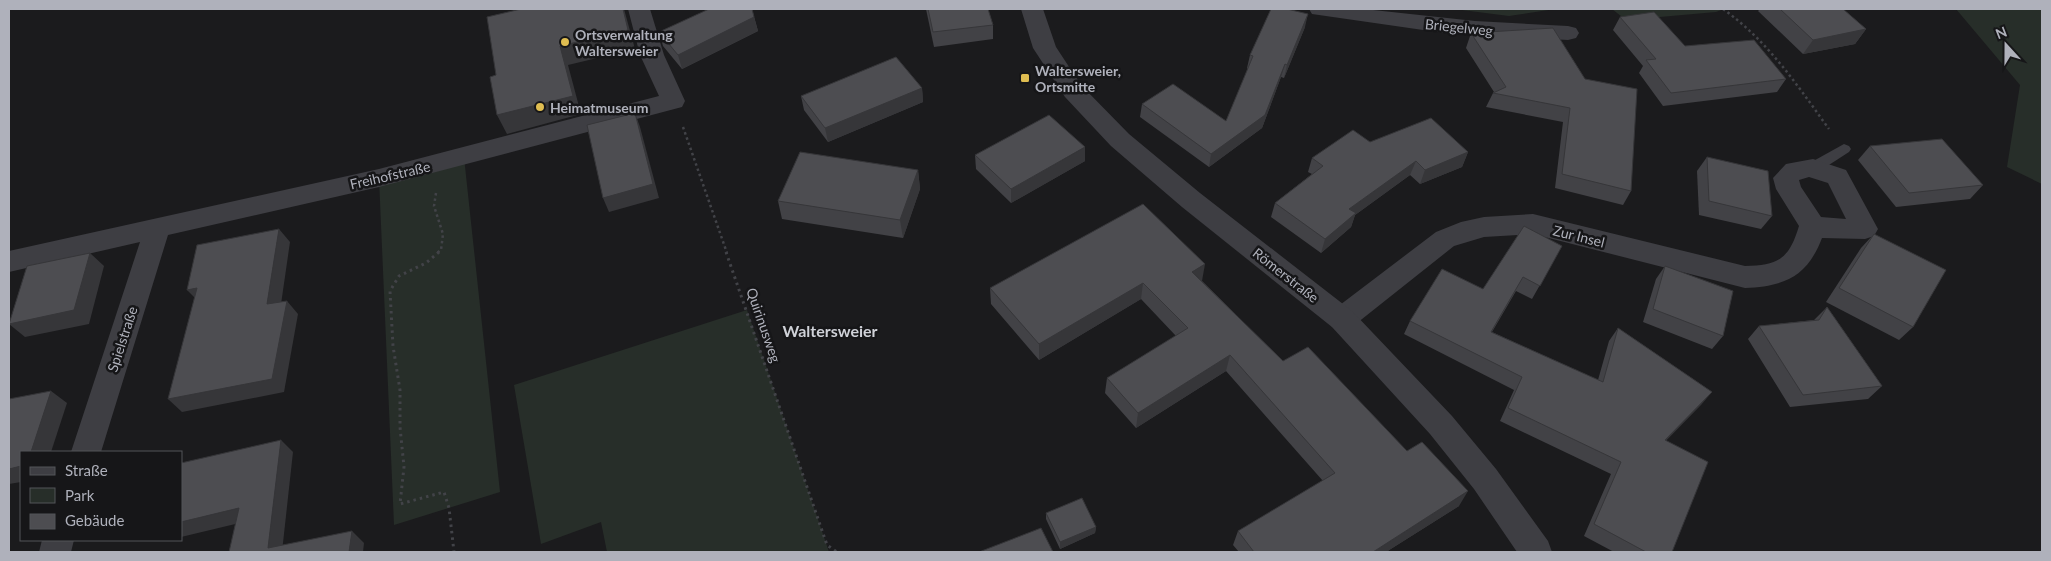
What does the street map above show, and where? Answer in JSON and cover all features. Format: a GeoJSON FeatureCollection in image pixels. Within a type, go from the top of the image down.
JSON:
{"type":"FeatureCollection","features":[{"type":"Feature","properties":{"kind":"street"},"geometry":{"type":"LineString","coordinates":[[639,9],[652,55],[673,101]]}},
{"type":"Feature","properties":{"kind":"street","name":"Römerstraße"},"geometry":{"type":"LineString","coordinates":[[1032,9],[1046,48],[1073,91],[1120,140],[1191,200],[1342,319],[1441,425],[1485,479],[1536,552]]}},
{"type":"Feature","properties":{"kind":"street","name":"Briegelweg"},"geometry":{"type":"LineString","coordinates":[[1320,9],[1374,18],[1507,32],[1568,33]]}},
{"type":"Feature","properties":{"kind":"street","name":"Freihofstraße"},"geometry":{"type":"LineString","coordinates":[[9,261],[436,164],[673,101]]}},
{"type":"Feature","properties":{"kind":"street"},"geometry":{"type":"LineString","coordinates":[[1813,168],[1837,177],[1865,229],[1827,229],[1812,225],[1789,189],[1786,178],[1790,172],[1813,168]]}},
{"type":"Feature","properties":{"kind":"street","name":"Zur Insel"},"geometry":{"type":"LineString","coordinates":[[1342,319],[1444,239],[1461,232],[1484,227],[1533,224],[1746,276],[1764,277],[1780,274],[1795,262],[1807,246],[1812,225]]}},
{"type":"Feature","properties":{"kind":"street","name":"Spielstraße"},"geometry":{"type":"LineString","coordinates":[[86,451],[158,226]]}},
{"type":"Feature","properties":{"kind":"lane"},"geometry":{"type":"LineString","coordinates":[[1813,168],[1844,150]]}},
{"type":"Feature","properties":{"kind":"path"},"geometry":{"type":"LineString","coordinates":[[1723,9],[1741,20],[1773,53],[1844,150]]}},
{"type":"Feature","properties":{"kind":"path","name":"Quirinusweg"},"geometry":{"type":"LineString","coordinates":[[673,101],[698,165],[829,552]]}},
{"type":"Feature","properties":{"kind":"path"},"geometry":{"type":"LineString","coordinates":[[436,164],[439,188],[434,196],[436,217],[442,230],[441,250],[426,263],[398,276],[391,283],[390,291],[393,346],[400,390],[400,427],[404,467],[400,504],[444,492],[449,508],[454,552]]}},
{"type":"Feature","properties":{"kind":"path"},"geometry":{"type":"LineString","coordinates":[[827,546],[837,552]]}},
{"type":"Feature","properties":{"kind":"green space"},"geometry":{"type":"Polygon","coordinates":[[[1454,9],[1555,9],[1509,16],[1454,9]]]}},
{"type":"Feature","properties":{"kind":"green space"},"geometry":{"type":"Polygon","coordinates":[[[1612,9],[1724,9],[1716,12],[1626,20],[1612,9]]]}},
{"type":"Feature","properties":{"kind":"green space"},"geometry":{"type":"Polygon","coordinates":[[[1956,9],[2042,9],[2042,184],[2007,167],[2020,85],[1956,9]]]}},
{"type":"Feature","properties":{"kind":"green space"},"geometry":{"type":"Polygon","coordinates":[[[464,157],[500,492],[394,525],[379,178],[464,157]]]}},
{"type":"Feature","properties":{"kind":"green space"},"geometry":{"type":"Polygon","coordinates":[[[747,310],[829,552],[607,552],[601,522],[541,544],[514,385],[747,310]]]}},
{"type":"Feature","properties":{"kind":"building"},"geometry":{"type":"Polygon","coordinates":[[[521,9],[623,9],[628,30],[560,46],[573,96],[497,115],[490,77],[496,75],[487,17],[521,9]]]}},
{"type":"Feature","properties":{"kind":"building"},"geometry":{"type":"Polygon","coordinates":[[[709,9],[752,9],[754,17],[678,55],[659,32],[709,9]]]}},
{"type":"Feature","properties":{"kind":"building"},"geometry":{"type":"Polygon","coordinates":[[[928,9],[988,9],[993,25],[933,32],[928,9]]]}},
{"type":"Feature","properties":{"kind":"building"},"geometry":{"type":"Polygon","coordinates":[[[1271,9],[1287,9],[1308,14],[1287,65],[1285,64],[1265,115],[1211,154],[1142,104],[1173,84],[1226,121],[1253,56],[1250,55],[1271,9]]]}},
{"type":"Feature","properties":{"kind":"building"},"geometry":{"type":"Polygon","coordinates":[[[1780,9],[1843,9],[1866,29],[1813,40],[1780,9]]]}},
{"type":"Feature","properties":{"kind":"building"},"geometry":{"type":"Polygon","coordinates":[[[1654,12],[1685,46],[1754,40],[1786,79],[1671,93],[1646,60],[1656,59],[1620,17],[1654,12]]]}},
{"type":"Feature","properties":{"kind":"building"},"geometry":{"type":"Polygon","coordinates":[[[1553,28],[1585,79],[1637,89],[1631,191],[1562,174],[1570,108],[1493,93],[1506,87],[1471,33],[1553,28]]]}},
{"type":"Feature","properties":{"kind":"building"},"geometry":{"type":"Polygon","coordinates":[[[896,57],[922,88],[825,128],[801,96],[896,57]]]}},
{"type":"Feature","properties":{"kind":"building"},"geometry":{"type":"Polygon","coordinates":[[[635,113],[653,184],[603,198],[587,125],[635,113]]]}},
{"type":"Feature","properties":{"kind":"building"},"geometry":{"type":"Polygon","coordinates":[[[1049,115],[1085,147],[1011,189],[975,155],[1049,115]]]}},
{"type":"Feature","properties":{"kind":"building"},"geometry":{"type":"Polygon","coordinates":[[[1431,118],[1468,152],[1425,170],[1416,161],[1349,209],[1356,213],[1325,239],[1275,203],[1323,166],[1312,158],[1353,130],[1370,142],[1431,118]]]}},
{"type":"Feature","properties":{"kind":"building"},"geometry":{"type":"Polygon","coordinates":[[[1942,139],[1983,185],[1909,193],[1870,146],[1942,139]]]}},
{"type":"Feature","properties":{"kind":"building"},"geometry":{"type":"Polygon","coordinates":[[[800,152],[918,170],[900,220],[778,201],[800,152]]]}},
{"type":"Feature","properties":{"kind":"building"},"geometry":{"type":"Polygon","coordinates":[[[1707,157],[1768,171],[1772,216],[1709,201],[1707,157]]]}},
{"type":"Feature","properties":{"kind":"building"},"geometry":{"type":"Polygon","coordinates":[[[1143,204],[1205,264],[1192,272],[1283,361],[1308,347],[1407,451],[1422,442],[1468,491],[1373,552],[1254,552],[1238,531],[1335,473],[1230,355],[1138,413],[1107,378],[1188,328],[1143,283],[1039,344],[990,288],[1143,204]]]}},
{"type":"Feature","properties":{"kind":"building"},"geometry":{"type":"Polygon","coordinates":[[[1524,226],[1562,246],[1540,286],[1523,277],[1491,332],[1603,382],[1618,328],[1712,392],[1665,440],[1708,462],[1672,552],[1646,552],[1594,524],[1621,462],[1508,408],[1522,377],[1410,321],[1442,269],[1483,289],[1524,226]]]}},
{"type":"Feature","properties":{"kind":"building"},"geometry":{"type":"Polygon","coordinates":[[[279,229],[267,304],[287,301],[272,379],[168,399],[197,288],[187,290],[197,245],[279,229]]]}},
{"type":"Feature","properties":{"kind":"building"},"geometry":{"type":"Polygon","coordinates":[[[1874,234],[1946,270],[1913,327],[1839,288],[1874,234]]]}},
{"type":"Feature","properties":{"kind":"building"},"geometry":{"type":"Polygon","coordinates":[[[90,253],[74,310],[9,324],[27,266],[90,253]]]}},
{"type":"Feature","properties":{"kind":"building"},"geometry":{"type":"Polygon","coordinates":[[[1665,266],[1733,291],[1723,336],[1653,309],[1665,266]]]}},
{"type":"Feature","properties":{"kind":"building"},"geometry":{"type":"Polygon","coordinates":[[[1827,307],[1882,386],[1803,395],[1759,326],[1819,320],[1827,307]]]}},
{"type":"Feature","properties":{"kind":"building"},"geometry":{"type":"Polygon","coordinates":[[[51,391],[31,451],[20,451],[20,466],[9,469],[9,399],[51,391]]]}},
{"type":"Feature","properties":{"kind":"building"},"geometry":{"type":"Polygon","coordinates":[[[281,440],[268,548],[352,531],[349,552],[229,552],[239,508],[182,522],[182,463],[281,440]]]}},
{"type":"Feature","properties":{"kind":"building"},"geometry":{"type":"Polygon","coordinates":[[[1082,498],[1096,527],[1060,542],[1046,513],[1082,498]]]}},
{"type":"Feature","properties":{"kind":"building"},"geometry":{"type":"Polygon","coordinates":[[[1041,528],[1053,552],[979,552],[1041,528]]]}},
{"type":"Feature","properties":{"kind":"place","name":"Ortsverwaltung Waltersweier"},"geometry":{"type":"Point","coordinates":[565,42]}},
{"type":"Feature","properties":{"kind":"place","name":"Waltersweier, Ortsmitte"},"geometry":{"type":"Point","coordinates":[1025,78]}},
{"type":"Feature","properties":{"kind":"place","name":"Heimatmuseum"},"geometry":{"type":"Point","coordinates":[540,107]}},
{"type":"Feature","properties":{"kind":"district","name":"Waltersweier"},"geometry":{"type":"Point","coordinates":[830,330]}}]}
